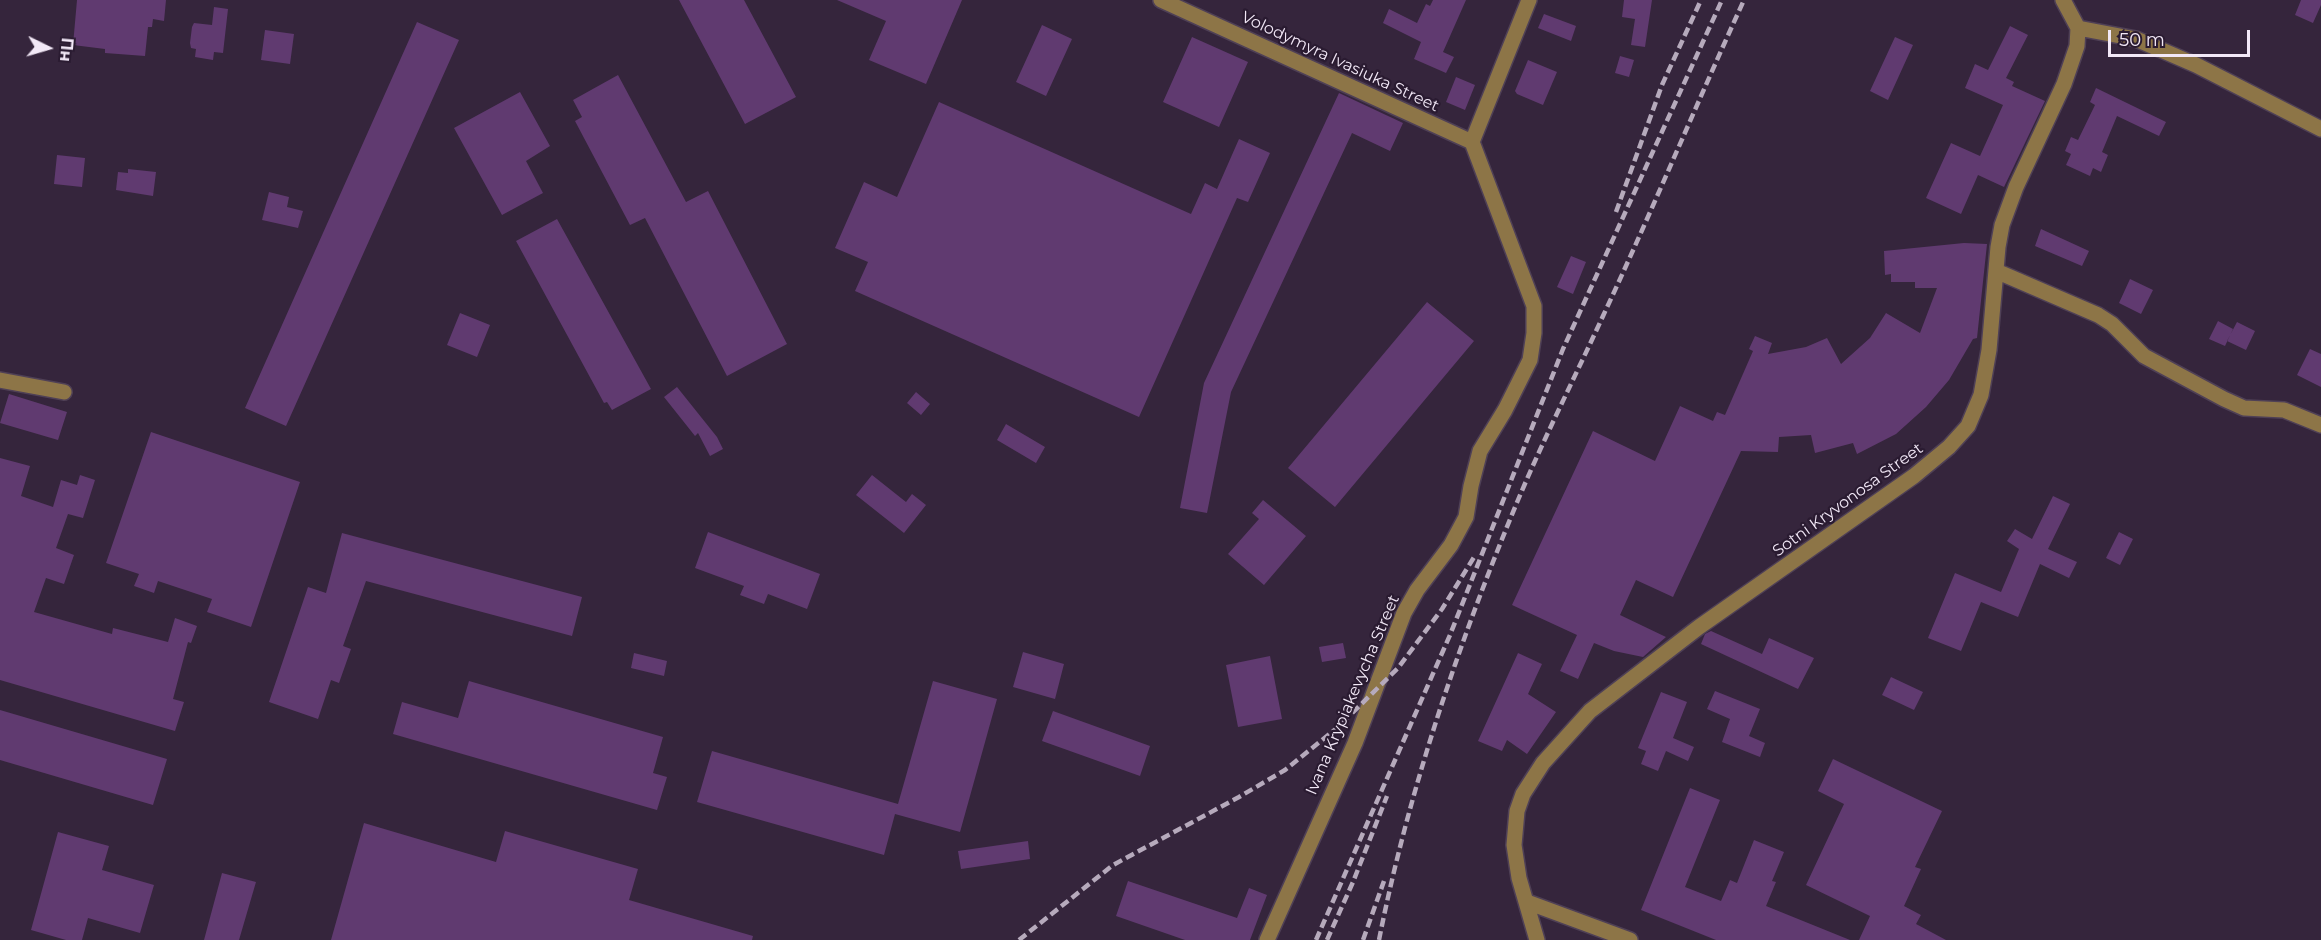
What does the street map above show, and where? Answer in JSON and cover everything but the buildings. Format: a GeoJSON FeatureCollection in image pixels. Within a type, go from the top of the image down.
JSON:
{"type":"FeatureCollection","features":[{"type":"Feature","properties":{"kind":"street","name":"Volodymyra Ivasiuka Street"},"geometry":{"type":"LineString","coordinates":[[1161,0],[1472,142]]}},
{"type":"Feature","properties":{"kind":"street"},"geometry":{"type":"LineString","coordinates":[[1472,142],[1529,0]]}},
{"type":"Feature","properties":{"kind":"street"},"geometry":{"type":"LineString","coordinates":[[2063,0],[2078,28],[2136,39],[2196,65],[2321,129]]}},
{"type":"Feature","properties":{"kind":"street","name":"Sotni Kryvonosa Street"},"geometry":{"type":"LineString","coordinates":[[1537,940],[1519,878],[1514,845],[1517,811],[1531,779],[1590,711],[1699,627],[1914,476],[1961,435],[1971,421],[1981,394],[1989,350],[1999,236],[2007,208],[2064,84],[2074,57],[2078,28]]}},
{"type":"Feature","properties":{"kind":"street","name":"Ivana Krypiakevycha Street"},"geometry":{"type":"LineString","coordinates":[[1267,940],[1355,742],[1404,613],[1417,590],[1451,545],[1466,517],[1480,451],[1505,410],[1530,360],[1534,333],[1534,306],[1472,142]]}},
{"type":"Feature","properties":{"kind":"street"},"geometry":{"type":"LineString","coordinates":[[1996,271],[2098,315],[2112,324],[2144,356],[2224,399],[2244,408],[2284,410],[2321,424]]}},
{"type":"Feature","properties":{"kind":"street"},"geometry":{"type":"LineString","coordinates":[[0,380],[64,393]]}},
{"type":"Feature","properties":{"kind":"street"},"geometry":{"type":"LineString","coordinates":[[1527,902],[1630,940]]}},
{"type":"Feature","properties":{"kind":"railway"},"geometry":{"type":"LineString","coordinates":[[1616,212],[1662,85],[1701,0]]}},
{"type":"Feature","properties":{"kind":"railway"},"geometry":{"type":"LineString","coordinates":[[1316,940],[1450,635],[1563,349],[1722,0]]}},
{"type":"Feature","properties":{"kind":"railway"},"geometry":{"type":"LineString","coordinates":[[1379,940],[1391,884],[1421,772],[1456,662],[1496,553],[1538,454],[1621,277],[1744,0]]}},
{"type":"Feature","properties":{"kind":"railway"},"geometry":{"type":"LineString","coordinates":[[1019,940],[1113,865],[1285,770],[1337,728],[1398,668],[1442,609],[1476,554]]}},
{"type":"Feature","properties":{"kind":"railway"},"geometry":{"type":"LineString","coordinates":[[1327,940],[1387,796]]}},
{"type":"Feature","properties":{"kind":"railway"},"geometry":{"type":"LineString","coordinates":[[1363,940],[1384,881]]}}]}
